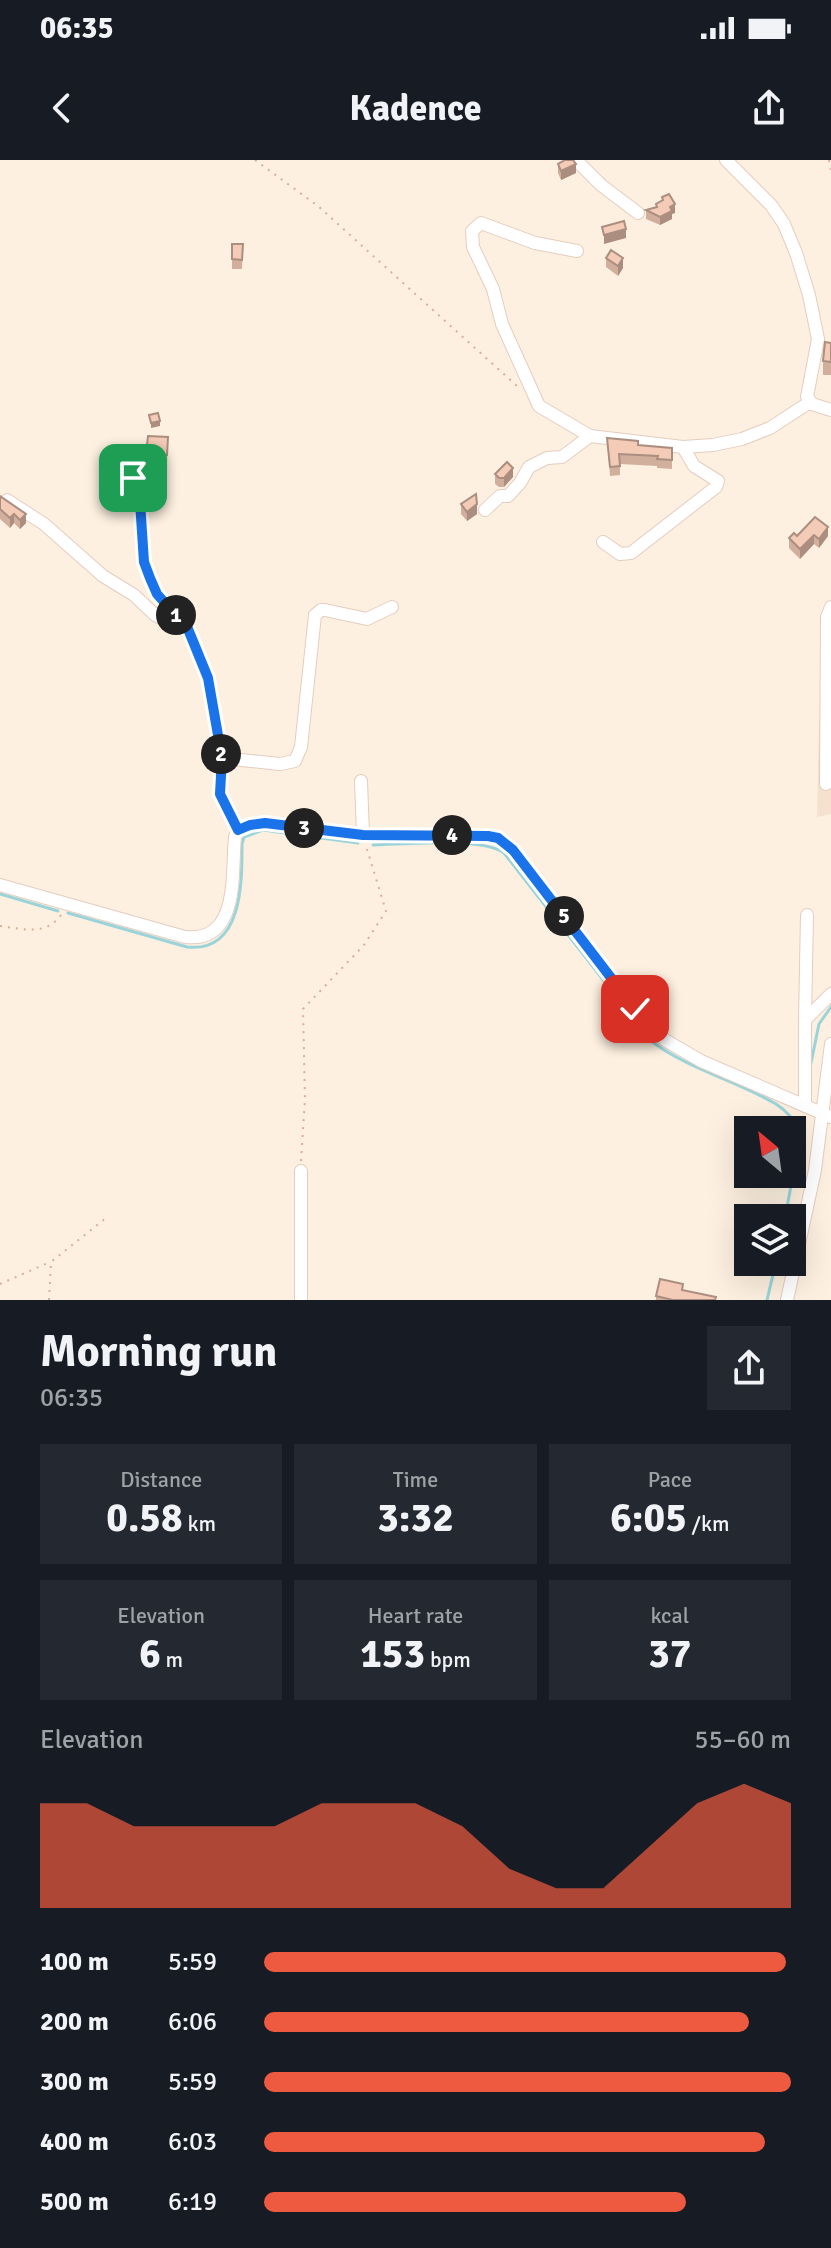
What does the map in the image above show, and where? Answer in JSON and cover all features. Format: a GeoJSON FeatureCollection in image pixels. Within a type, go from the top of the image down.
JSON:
{"type":"FeatureCollection","features":[{"type":"Feature","properties":{"kind":"street"},"geometry":{"type":"LineString","coordinates":[[576,160],[601,185],[638,213]]}},
{"type":"Feature","properties":{"kind":"street"},"geometry":{"type":"LineString","coordinates":[[726,160],[778,214],[796,253],[818,339],[807,392],[810,402]]}},
{"type":"Feature","properties":{"kind":"street"},"geometry":{"type":"LineString","coordinates":[[577,251],[535,243],[481,223],[472,231],[473,247],[493,289],[502,324],[539,406],[590,436],[683,447],[742,439],[770,428],[810,402]]}},
{"type":"Feature","properties":{"kind":"street"},"geometry":{"type":"LineString","coordinates":[[810,402],[831,410]]}},
{"type":"Feature","properties":{"kind":"street"},"geometry":{"type":"LineString","coordinates":[[485,510],[500,496],[508,496],[529,467],[547,458],[562,457],[590,436]]}},
{"type":"Feature","properties":{"kind":"street"},"geometry":{"type":"LineString","coordinates":[[603,542],[620,554],[631,553],[716,487],[718,481],[694,466],[683,447]]}},
{"type":"Feature","properties":{"kind":"street"},"geometry":{"type":"LineString","coordinates":[[0,885],[185,937],[202,935],[217,926],[230,908],[234,843],[238,830],[220,794],[222,758],[208,678],[188,629],[157,594],[147,570],[142,516],[132,467]]}},
{"type":"Feature","properties":{"kind":"street"},"geometry":{"type":"LineString","coordinates":[[7,500],[44,524],[103,576],[134,595],[155,615],[181,622]]}},
{"type":"Feature","properties":{"kind":"street"},"geometry":{"type":"LineString","coordinates":[[222,758],[280,764],[295,761],[301,747],[315,615],[321,610],[367,619],[392,607]]}},
{"type":"Feature","properties":{"kind":"street"},"geometry":{"type":"LineString","coordinates":[[826,784],[827,617],[831,607]]}},
{"type":"Feature","properties":{"kind":"street"},"geometry":{"type":"LineString","coordinates":[[361,781],[363,835]]}},
{"type":"Feature","properties":{"kind":"street"},"geometry":{"type":"LineString","coordinates":[[238,830],[265,823],[363,835],[476,835],[498,838],[507,843],[653,1030],[676,1048],[701,1061],[827,1115]]}},
{"type":"Feature","properties":{"kind":"street"},"geometry":{"type":"LineString","coordinates":[[805,1106],[807,915]]}},
{"type":"Feature","properties":{"kind":"street"},"geometry":{"type":"LineString","coordinates":[[805,1020],[831,994]]}},
{"type":"Feature","properties":{"kind":"street"},"geometry":{"type":"LineString","coordinates":[[787,1300],[827,1115],[831,1044]]}},
{"type":"Feature","properties":{"kind":"street"},"geometry":{"type":"LineString","coordinates":[[301,1171],[301,1300]]}},
{"type":"Feature","properties":{"kind":"path"},"geometry":{"type":"LineString","coordinates":[[255,160],[318,206],[517,386]]}},
{"type":"Feature","properties":{"kind":"path"},"geometry":{"type":"LineString","coordinates":[[829,160],[831,170]]}},
{"type":"Feature","properties":{"kind":"path"},"geometry":{"type":"LineString","coordinates":[[301,1171],[305,1099],[303,1009],[364,945],[386,911],[363,835]]}},
{"type":"Feature","properties":{"kind":"path"},"geometry":{"type":"LineString","coordinates":[[0,926],[40,929],[53,926],[69,904]]}},
{"type":"Feature","properties":{"kind":"path"},"geometry":{"type":"LineString","coordinates":[[0,1284],[51,1262],[106,1218]]}},
{"type":"Feature","properties":{"kind":"path"},"geometry":{"type":"LineString","coordinates":[[49,1300],[51,1262]]}},
{"type":"Feature","properties":{"kind":"shaded area"},"geometry":{"type":"Polygon","coordinates":[[[819,719],[831,719],[831,814],[817,817],[819,719]]]}},
{"type":"Feature","properties":{"kind":"building"},"geometry":{"type":"Polygon","coordinates":[[[573,160],[576,164],[561,171],[558,164],[573,160]]]}},
{"type":"Feature","properties":{"kind":"building"},"geometry":{"type":"Polygon","coordinates":[[[669,194],[675,204],[670,207],[672,211],[660,217],[646,210],[657,207],[662,197],[669,194]]]}},
{"type":"Feature","properties":{"kind":"building"},"geometry":{"type":"Polygon","coordinates":[[[624,221],[626,229],[604,235],[602,227],[624,221]]]}},
{"type":"Feature","properties":{"kind":"building"},"geometry":{"type":"Polygon","coordinates":[[[232,244],[243,244],[242,260],[232,259],[232,244]]]}},
{"type":"Feature","properties":{"kind":"building"},"geometry":{"type":"Polygon","coordinates":[[[611,250],[623,258],[618,266],[606,258],[611,250]]]}},
{"type":"Feature","properties":{"kind":"building"},"geometry":{"type":"Polygon","coordinates":[[[825,342],[831,343],[831,362],[823,361],[825,342]]]}},
{"type":"Feature","properties":{"kind":"building"},"geometry":{"type":"Polygon","coordinates":[[[158,413],[160,421],[151,423],[149,415],[158,413]]]}},
{"type":"Feature","properties":{"kind":"building"},"geometry":{"type":"Polygon","coordinates":[[[148,436],[168,437],[167,455],[146,454],[148,436]]]}},
{"type":"Feature","properties":{"kind":"building"},"geometry":{"type":"Polygon","coordinates":[[[607,438],[672,448],[672,460],[619,454],[620,466],[610,467],[607,438]]]}},
{"type":"Feature","properties":{"kind":"building"},"geometry":{"type":"Polygon","coordinates":[[[507,462],[513,468],[504,478],[499,478],[495,474],[507,462]]]}},
{"type":"Feature","properties":{"kind":"building"},"geometry":{"type":"Polygon","coordinates":[[[476,494],[477,504],[467,512],[461,504],[476,494]]]}},
{"type":"Feature","properties":{"kind":"building"},"geometry":{"type":"Polygon","coordinates":[[[0,496],[26,514],[20,520],[14,514],[10,518],[0,509],[0,496]]]}},
{"type":"Feature","properties":{"kind":"building"},"geometry":{"type":"Polygon","coordinates":[[[815,517],[828,527],[819,539],[814,535],[800,549],[789,538],[794,533],[797,536],[815,517]]]}},
{"type":"Feature","properties":{"kind":"building"},"geometry":{"type":"Polygon","coordinates":[[[660,1279],[683,1284],[682,1290],[716,1297],[715,1300],[673,1300],[656,1296],[660,1279]]]}},
{"type":"Feature","properties":{"kind":"waterway"},"geometry":{"type":"LineString","coordinates":[[68,913],[187,947],[205,946],[219,939],[236,912],[244,837],[263,830],[358,843]]}},
{"type":"Feature","properties":{"kind":"waterway"},"geometry":{"type":"LineString","coordinates":[[373,845],[461,843],[494,848],[504,853],[651,1041],[681,1060],[776,1104],[789,1116]]}},
{"type":"Feature","properties":{"kind":"waterway"},"geometry":{"type":"LineString","coordinates":[[0,894],[58,911]]}},
{"type":"Feature","properties":{"kind":"waterway"},"geometry":{"type":"LineString","coordinates":[[811,1063],[819,1024],[831,1007]]}},
{"type":"Feature","properties":{"kind":"waterway"},"geometry":{"type":"LineString","coordinates":[[788,1204],[791,1188]]}},
{"type":"Feature","properties":{"kind":"waterway"},"geometry":{"type":"LineString","coordinates":[[767,1300],[773,1276]]}},
{"type":"Feature","properties":{"kind":"route"},"geometry":{"type":"LineString","coordinates":[[133,478],[142,516],[144,562],[157,594],[188,629],[208,678],[222,758],[220,794],[238,830],[265,823],[363,835],[476,835],[498,838],[513,850],[635,1009]]}}]}
